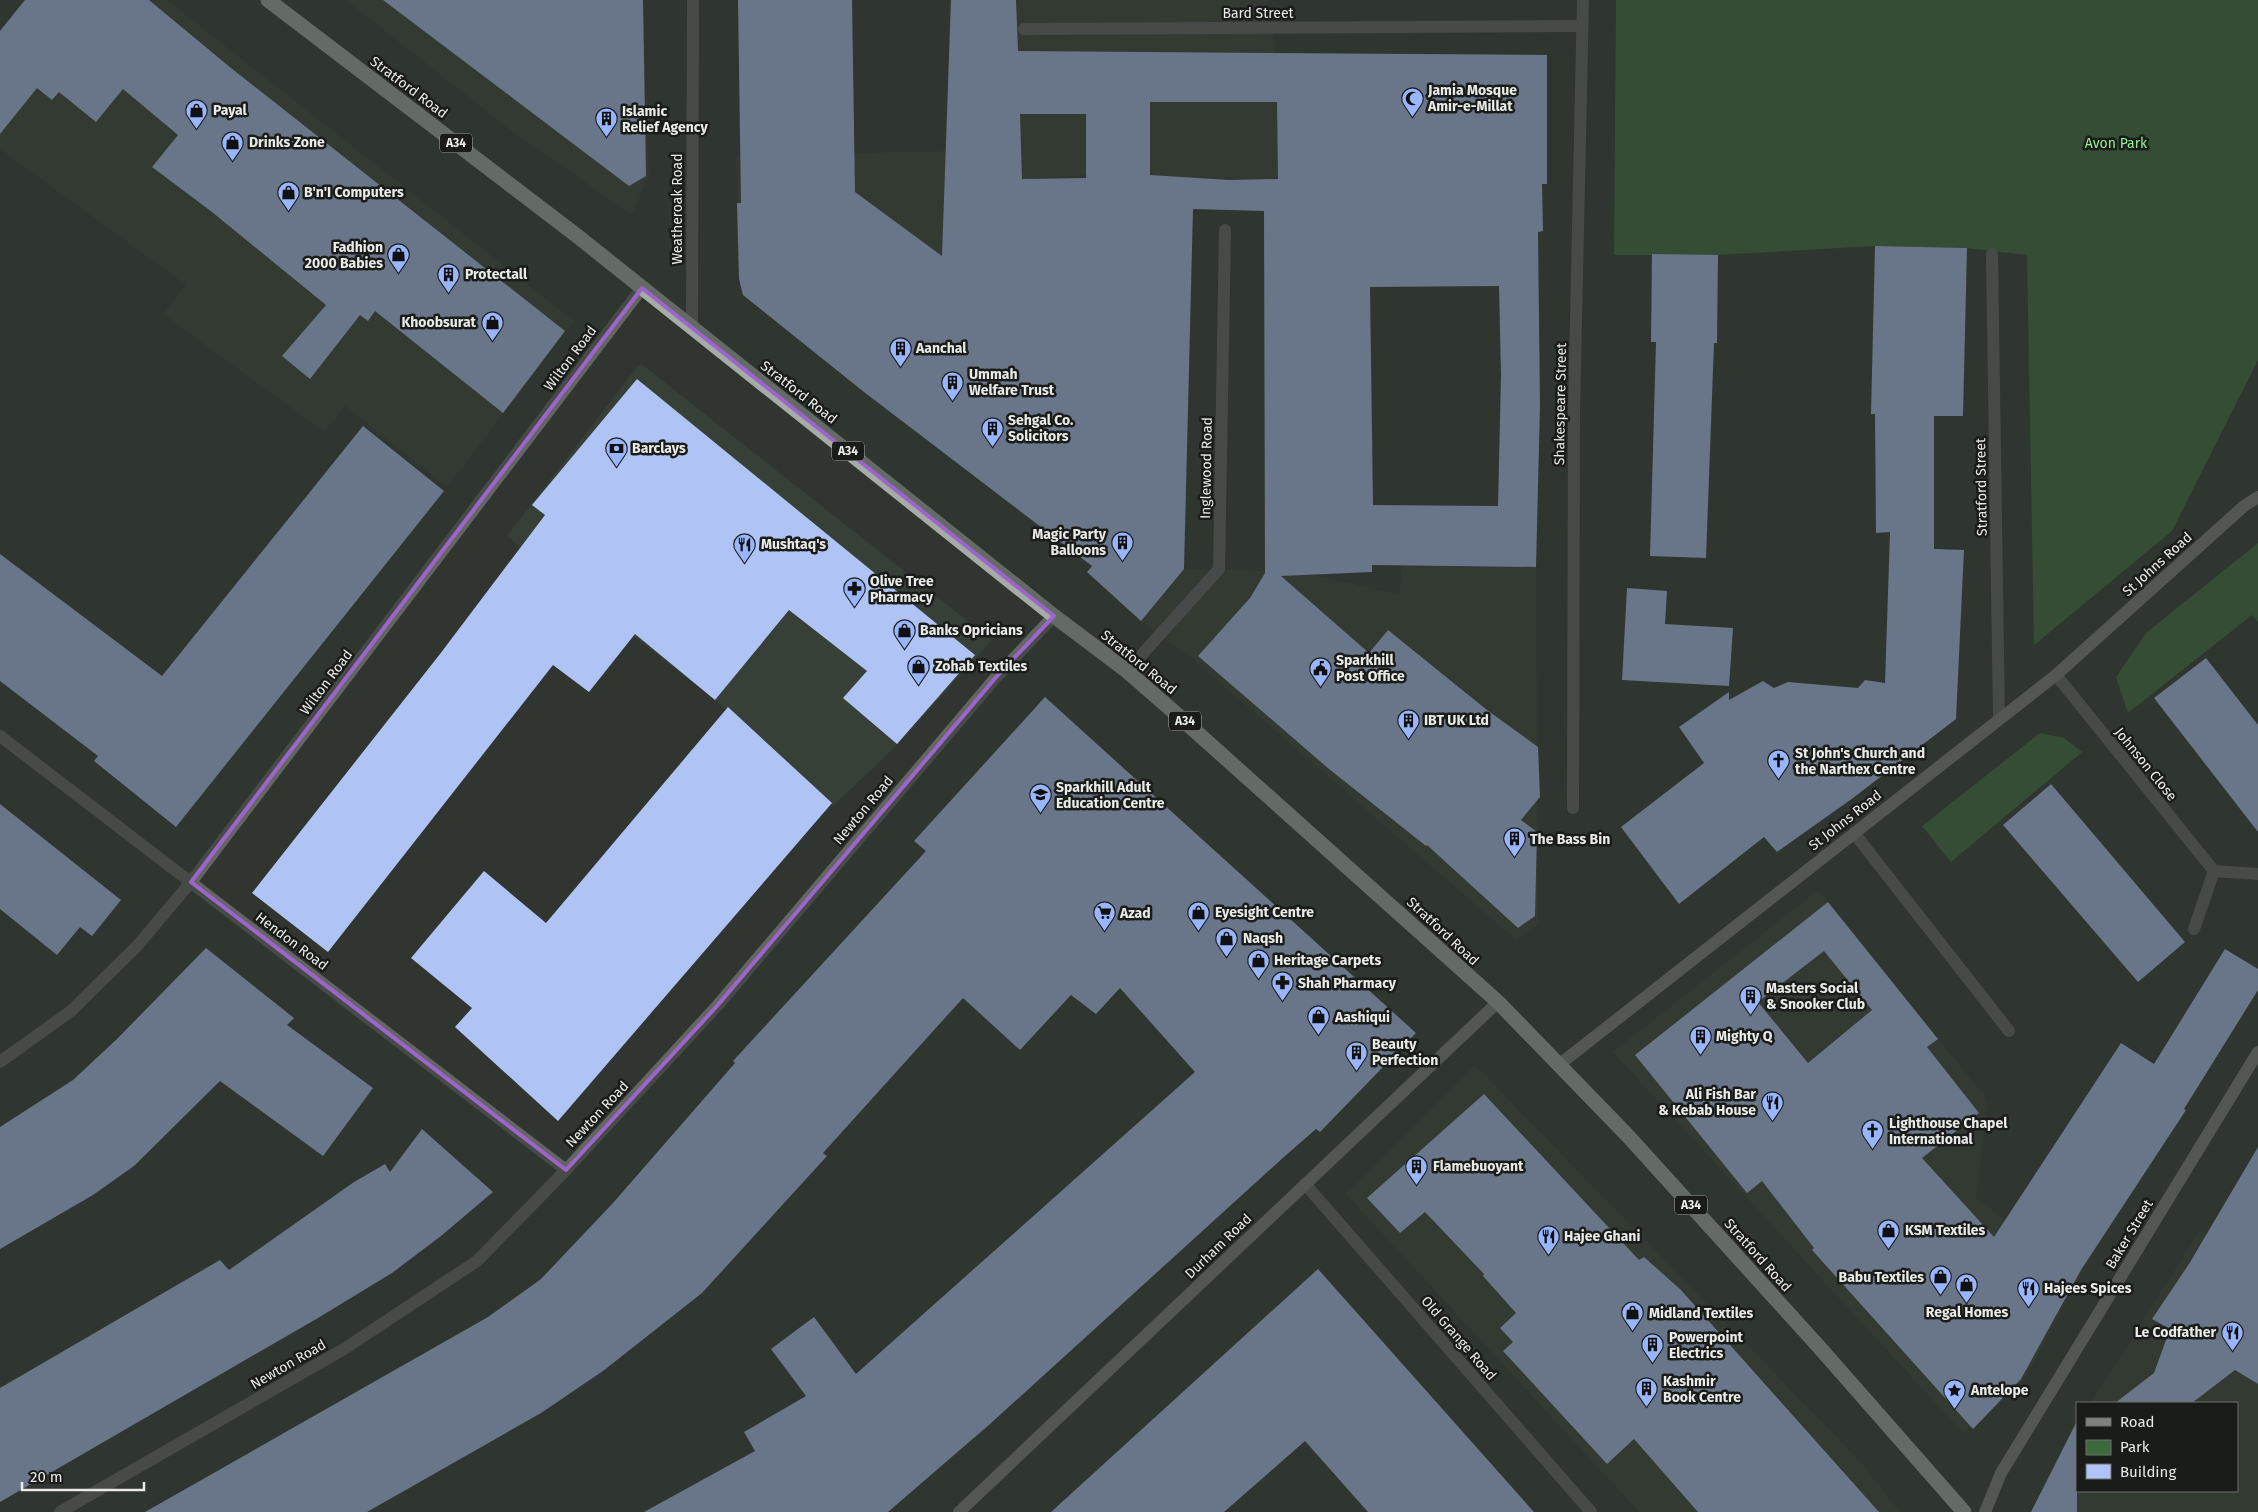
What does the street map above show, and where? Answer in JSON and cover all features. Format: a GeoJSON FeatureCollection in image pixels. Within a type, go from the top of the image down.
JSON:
{"type":"FeatureCollection","features":[{"type":"Feature","properties":{"kind":"highway","name":"Stratford Road"},"geometry":{"type":"LineString","coordinates":[[268,0],[642,288],[1054,616],[1127,671],[1498,1002],[1560,1064],[1814,1341],[1964,1512]]}},
{"type":"Feature","properties":{"kind":"main road","name":"St Johns Road"},"geometry":{"type":"LineString","coordinates":[[1560,1064],[2056,675],[2244,506],[2258,497]]}},
{"type":"Feature","properties":{"kind":"main road","name":"Durham Road"},"geometry":{"type":"LineString","coordinates":[[959,1512],[1305,1184],[1438,1061],[1498,1002]]}},
{"type":"Feature","properties":{"kind":"main road","name":"Baker Street"},"geometry":{"type":"LineString","coordinates":[[1985,1512],[2001,1473],[2258,1052]]}},
{"type":"Feature","properties":{"kind":"street","name":"Weatheroak Road"},"geometry":{"type":"LineString","coordinates":[[692,329],[693,0]]}},
{"type":"Feature","properties":{"kind":"street","name":"Shakespeare Street"},"geometry":{"type":"LineString","coordinates":[[1573,808],[1574,412],[1583,0]]}},
{"type":"Feature","properties":{"kind":"street","name":"Bard Street"},"geometry":{"type":"LineString","coordinates":[[1024,29],[1582,26]]}},
{"type":"Feature","properties":{"kind":"street","name":"Inglewood Road"},"geometry":{"type":"LineString","coordinates":[[1127,671],[1219,569],[1225,230]]}},
{"type":"Feature","properties":{"kind":"street","name":"Stratford Street"},"geometry":{"type":"LineString","coordinates":[[1992,254],[1999,719]]}},
{"type":"Feature","properties":{"kind":"street","name":"Wilton Road"},"geometry":{"type":"LineString","coordinates":[[0,1062],[72,1011],[137,946],[191,882],[642,288]]}},
{"type":"Feature","properties":{"kind":"street","name":"Newton Road"},"geometry":{"type":"LineString","coordinates":[[60,1512],[344,1349],[477,1261],[566,1170],[717,1006],[998,675],[1054,616]]}},
{"type":"Feature","properties":{"kind":"street","name":"Johnson Close"},"geometry":{"type":"LineString","coordinates":[[2056,675],[2214,871]]}},
{"type":"Feature","properties":{"kind":"street","name":"Hendon Road"},"geometry":{"type":"LineString","coordinates":[[0,736],[566,1170]]}},
{"type":"Feature","properties":{"kind":"street"},"geometry":{"type":"LineString","coordinates":[[1854,833],[2009,1031]]}},
{"type":"Feature","properties":{"kind":"street"},"geometry":{"type":"LineString","coordinates":[[2194,929],[2214,871],[2258,874]]}},
{"type":"Feature","properties":{"kind":"street","name":"Old Grange Road"},"geometry":{"type":"LineString","coordinates":[[1305,1184],[1591,1512]]}},
{"type":"Feature","properties":{"kind":"highlighted area"},"geometry":{"type":"Polygon","coordinates":[[[642,288],[1054,616],[998,675],[717,1006],[566,1170],[191,882],[642,288]]]}},
{"type":"Feature","properties":{"kind":"shaded area"},"geometry":{"type":"Polygon","coordinates":[[[24,0],[167,0],[574,321],[447,487],[345,406],[324,432],[163,314],[186,285],[0,149],[0,30],[24,0]]]}},
{"type":"Feature","properties":{"kind":"shaded area"},"geometry":{"type":"Polygon","coordinates":[[[346,0],[535,0],[643,43],[649,175],[632,215],[509,129],[346,0]]]}},
{"type":"Feature","properties":{"kind":"shaded area"},"geometry":{"type":"Polygon","coordinates":[[[950,0],[1267,0],[1276,54],[1278,179],[1229,180],[1086,175],[1034,179],[1184,526],[1184,569],[1220,569],[1315,575],[1400,595],[1401,566],[1536,567],[1538,924],[1516,940],[1193,659],[1141,621],[1087,572],[1092,566],[799,341],[743,295],[739,279],[736,156],[946,151],[950,0]]]}},
{"type":"Feature","properties":{"kind":"shaded area"},"geometry":{"type":"Polygon","coordinates":[[[640,363],[992,640],[895,747],[833,806],[715,700],[507,536],[640,363]]]}},
{"type":"Feature","properties":{"kind":"shaded area"},"geometry":{"type":"Polygon","coordinates":[[[1818,890],[1988,1100],[1976,1198],[2032,1240],[2083,1270],[2025,1378],[1980,1422],[1963,1433],[1613,1052],[1818,890]]]}},
{"type":"Feature","properties":{"kind":"shaded area"},"geometry":{"type":"Polygon","coordinates":[[[1475,1065],[1858,1459],[1900,1512],[1639,1512],[1346,1194],[1475,1065]]]}},
{"type":"Feature","properties":{"kind":"shaded area"},"geometry":{"type":"Polygon","coordinates":[[[2200,1230],[2258,1266],[2258,1512],[2031,1512],[2076,1428],[2076,1492],[2238,1492],[2238,1402],[2092,1402],[2200,1230]]]}},
{"type":"Feature","properties":{"kind":"green space","name":"Avon Park"},"geometry":{"type":"Polygon","coordinates":[[[1616,0],[2258,0],[2258,360],[2172,531],[2034,645],[2027,255],[1967,248],[1875,246],[1718,255],[1614,255],[1616,0]]]}},
{"type":"Feature","properties":{"kind":"green space"},"geometry":{"type":"Polygon","coordinates":[[[2258,543],[2258,622],[2252,615],[2128,713],[2116,677],[2146,633],[2258,543]]]}},
{"type":"Feature","properties":{"kind":"green space"},"geometry":{"type":"Polygon","coordinates":[[[2040,733],[2064,738],[2082,752],[1951,862],[1922,826],[2040,733]]]}},
{"type":"Feature","properties":{"kind":"building"},"geometry":{"type":"Polygon","coordinates":[[[25,0],[149,0],[231,68],[565,331],[503,413],[375,311],[368,321],[360,315],[310,379],[282,356],[326,305],[212,212],[152,167],[178,135],[123,89],[96,122],[59,92],[52,100],[37,88],[0,134],[0,31],[25,0]]]}},
{"type":"Feature","properties":{"kind":"building"},"geometry":{"type":"Polygon","coordinates":[[[383,0],[643,0],[646,176],[629,186],[383,0]]]}},
{"type":"Feature","properties":{"kind":"building"},"geometry":{"type":"Polygon","coordinates":[[[738,0],[852,0],[855,192],[942,256],[951,0],[1016,0],[1018,51],[1547,55],[1547,184],[1542,184],[1543,231],[1538,232],[1540,406],[1536,567],[1372,565],[1372,572],[1281,576],[1369,653],[1388,630],[1487,710],[1538,747],[1540,797],[1521,820],[1537,832],[1535,916],[1518,928],[1427,845],[1329,769],[1198,656],[1250,598],[1265,573],[1264,211],[1193,209],[1184,569],[1141,621],[1087,572],[1092,566],[864,392],[743,295],[739,279],[737,203],[741,203],[738,0]],[[1150,102],[1150,175],[1229,180],[1278,179],[1277,102],[1150,102]],[[1020,114],[1022,179],[1086,178],[1086,114],[1020,114]],[[1499,286],[1370,287],[1373,505],[1498,506],[1501,375],[1499,286]]]}},
{"type":"Feature","properties":{"kind":"building"},"geometry":{"type":"Polygon","coordinates":[[[1875,246],[1967,248],[1963,416],[1934,416],[1934,549],[1964,550],[1956,719],[1853,798],[1777,852],[1764,837],[1679,904],[1621,827],[1704,763],[1679,727],[1729,692],[1729,700],[1763,681],[1774,688],[1788,682],[1858,688],[1865,680],[1885,683],[1890,532],[1876,533],[1875,414],[1871,414],[1875,246]]]}},
{"type":"Feature","properties":{"kind":"building"},"geometry":{"type":"Polygon","coordinates":[[[1652,254],[1718,255],[1717,343],[1714,343],[1706,558],[1650,556],[1656,342],[1651,342],[1652,254]]]}},
{"type":"Feature","properties":{"kind":"building"},"geometry":{"type":"Polygon","coordinates":[[[637,379],[975,655],[897,744],[843,698],[867,671],[789,610],[715,700],[635,634],[589,692],[553,665],[328,952],[252,893],[440,654],[545,515],[532,505],[637,379]]]}},
{"type":"Feature","properties":{"kind":"building"},"geometry":{"type":"Polygon","coordinates":[[[363,426],[444,491],[176,827],[94,761],[98,756],[0,681],[0,554],[162,676],[363,426]]]}},
{"type":"Feature","properties":{"kind":"building"},"geometry":{"type":"Polygon","coordinates":[[[1627,588],[1667,591],[1665,624],[1733,628],[1729,686],[1622,680],[1627,588]]]}},
{"type":"Feature","properties":{"kind":"building"},"geometry":{"type":"Polygon","coordinates":[[[2206,658],[2258,725],[2258,832],[2154,698],[2206,658]]]}},
{"type":"Feature","properties":{"kind":"building"},"geometry":{"type":"Polygon","coordinates":[[[1045,697],[1416,1033],[1320,1132],[1316,1129],[1285,1156],[990,1424],[888,1512],[644,1512],[755,1451],[744,1432],[806,1396],[771,1349],[814,1317],[856,1374],[1195,1072],[1120,988],[1096,1014],[1071,995],[1020,1050],[963,998],[823,1153],[827,1156],[702,1293],[603,1371],[541,1413],[367,1512],[145,1512],[488,1317],[541,1279],[613,1203],[735,1063],[733,1061],[926,851],[914,841],[1045,697]]]}},
{"type":"Feature","properties":{"kind":"building"},"geometry":{"type":"Polygon","coordinates":[[[728,707],[832,803],[558,1121],[455,1027],[472,1008],[411,958],[484,871],[546,923],[728,707]]]}},
{"type":"Feature","properties":{"kind":"building"},"geometry":{"type":"Polygon","coordinates":[[[2051,784],[2185,942],[2138,982],[2003,825],[2051,784]]]}},
{"type":"Feature","properties":{"kind":"building"},"geometry":{"type":"Polygon","coordinates":[[[0,804],[121,900],[92,936],[80,927],[57,955],[0,909],[0,804]]]}},
{"type":"Feature","properties":{"kind":"building"},"geometry":{"type":"Polygon","coordinates":[[[1828,902],[1938,1039],[1927,1047],[1979,1113],[1922,1158],[1994,1237],[2121,1043],[2154,1064],[2225,949],[2258,969],[2258,990],[2184,1109],[2186,1110],[2081,1270],[2021,1379],[1973,1429],[1812,1250],[1814,1248],[1762,1181],[1747,1193],[1635,1055],[1828,902]],[[1824,951],[1758,1002],[1808,1063],[1872,1010],[1824,951]]]}},
{"type":"Feature","properties":{"kind":"building"},"geometry":{"type":"Polygon","coordinates":[[[206,948],[294,1018],[287,1025],[373,1088],[323,1156],[220,1081],[134,1166],[93,1195],[0,1249],[0,1127],[73,1080],[117,1039],[206,948]]]}},
{"type":"Feature","properties":{"kind":"building"},"geometry":{"type":"Polygon","coordinates":[[[1484,1094],[1639,1260],[1644,1257],[1681,1290],[1879,1512],[1698,1512],[1634,1439],[1607,1464],[1503,1351],[1513,1342],[1500,1328],[1516,1313],[1483,1276],[1484,1274],[1425,1212],[1400,1233],[1367,1198],[1484,1094]]]}},
{"type":"Feature","properties":{"kind":"building"},"geometry":{"type":"Polygon","coordinates":[[[422,1129],[493,1192],[441,1236],[392,1273],[318,1318],[0,1502],[0,1388],[220,1260],[229,1270],[354,1182],[385,1164],[390,1172],[422,1129]]]}},
{"type":"Feature","properties":{"kind":"building"},"geometry":{"type":"Polygon","coordinates":[[[2258,1147],[2258,1384],[2235,1370],[2193,1402],[2116,1402],[2154,1373],[2170,1329],[2152,1319],[2189,1264],[2258,1147]]]}},
{"type":"Feature","properties":{"kind":"building"},"geometry":{"type":"Polygon","coordinates":[[[1318,1269],[1534,1512],[1368,1512],[1305,1441],[1224,1512],[1051,1512],[1318,1269]]]}},
{"type":"Feature","properties":{"kind":"building"},"geometry":{"type":"Polygon","coordinates":[[[2076,1423],[2077,1512],[2031,1512],[2076,1423]]]}},
{"type":"Feature","properties":{"kind":"place","name":"Jamia Mosque Amir-e-Millat"},"geometry":{"type":"Point","coordinates":[1412,117]}},
{"type":"Feature","properties":{"kind":"place","name":"Payal"},"geometry":{"type":"Point","coordinates":[197,129]}},
{"type":"Feature","properties":{"kind":"place","name":"Islamic Relief Agency"},"geometry":{"type":"Point","coordinates":[606,138]}},
{"type":"Feature","properties":{"kind":"place","name":"Drinks Zone"},"geometry":{"type":"Point","coordinates":[233,161]}},
{"type":"Feature","properties":{"kind":"place","name":"B'n'I Computers"},"geometry":{"type":"Point","coordinates":[288,211]}},
{"type":"Feature","properties":{"kind":"place","name":"Fadhion 2000 Babies"},"geometry":{"type":"Point","coordinates":[399,274]}},
{"type":"Feature","properties":{"kind":"place","name":"Protectall"},"geometry":{"type":"Point","coordinates":[449,293]}},
{"type":"Feature","properties":{"kind":"place","name":"Khoobsurat"},"geometry":{"type":"Point","coordinates":[492,341]}},
{"type":"Feature","properties":{"kind":"place","name":"Aanchal"},"geometry":{"type":"Point","coordinates":[900,367]}},
{"type":"Feature","properties":{"kind":"place","name":"Ummah Welfare Trust"},"geometry":{"type":"Point","coordinates":[953,401]}},
{"type":"Feature","properties":{"kind":"place","name":"Sehgal Co. Solicitors"},"geometry":{"type":"Point","coordinates":[992,447]}},
{"type":"Feature","properties":{"kind":"place","name":"Barclays"},"geometry":{"type":"Point","coordinates":[616,467]}},
{"type":"Feature","properties":{"kind":"place","name":"Magic Party Balloons"},"geometry":{"type":"Point","coordinates":[1122,561]}},
{"type":"Feature","properties":{"kind":"place","name":"Mushtaq's"},"geometry":{"type":"Point","coordinates":[745,563]}},
{"type":"Feature","properties":{"kind":"place","name":"Olive Tree Pharmacy"},"geometry":{"type":"Point","coordinates":[854,608]}},
{"type":"Feature","properties":{"kind":"place","name":"Banks Opricians"},"geometry":{"type":"Point","coordinates":[904,649]}},
{"type":"Feature","properties":{"kind":"place","name":"Zohab Textiles"},"geometry":{"type":"Point","coordinates":[919,685]}},
{"type":"Feature","properties":{"kind":"place","name":"Sparkhill Post Office"},"geometry":{"type":"Point","coordinates":[1320,687]}},
{"type":"Feature","properties":{"kind":"place","name":"IBT UK Ltd"},"geometry":{"type":"Point","coordinates":[1408,739]}},
{"type":"Feature","properties":{"kind":"place","name":"St John's Church and the Narthex Centre"},"geometry":{"type":"Point","coordinates":[1779,780]}},
{"type":"Feature","properties":{"kind":"place","name":"Sparkhill Adult Education Centre"},"geometry":{"type":"Point","coordinates":[1040,814]}},
{"type":"Feature","properties":{"kind":"place","name":"The Bass Bin"},"geometry":{"type":"Point","coordinates":[1514,858]}},
{"type":"Feature","properties":{"kind":"place","name":"Eyesight Centre"},"geometry":{"type":"Point","coordinates":[1199,931]}},
{"type":"Feature","properties":{"kind":"place","name":"Azad"},"geometry":{"type":"Point","coordinates":[1104,932]}},
{"type":"Feature","properties":{"kind":"place","name":"Naqsh"},"geometry":{"type":"Point","coordinates":[1227,957]}},
{"type":"Feature","properties":{"kind":"place","name":"Heritage Carpets"},"geometry":{"type":"Point","coordinates":[1258,979]}},
{"type":"Feature","properties":{"kind":"place","name":"Shah Pharmacy"},"geometry":{"type":"Point","coordinates":[1282,1002]}},
{"type":"Feature","properties":{"kind":"place","name":"Masters Social & Snooker Club"},"geometry":{"type":"Point","coordinates":[1750,1015]}},
{"type":"Feature","properties":{"kind":"place","name":"Aashiqui"},"geometry":{"type":"Point","coordinates":[1319,1036]}},
{"type":"Feature","properties":{"kind":"place","name":"Mighty Q"},"geometry":{"type":"Point","coordinates":[1700,1055]}},
{"type":"Feature","properties":{"kind":"place","name":"Beauty Perfection"},"geometry":{"type":"Point","coordinates":[1356,1071]}},
{"type":"Feature","properties":{"kind":"place","name":"Ali Fish Bar & Kebab House"},"geometry":{"type":"Point","coordinates":[1772,1121]}},
{"type":"Feature","properties":{"kind":"place","name":"Lighthouse Chapel International"},"geometry":{"type":"Point","coordinates":[1873,1150]}},
{"type":"Feature","properties":{"kind":"place","name":"Flamebuoyant"},"geometry":{"type":"Point","coordinates":[1417,1185]}},
{"type":"Feature","properties":{"kind":"place","name":"KSM Textiles"},"geometry":{"type":"Point","coordinates":[1889,1249]}},
{"type":"Feature","properties":{"kind":"place","name":"Hajee Ghani"},"geometry":{"type":"Point","coordinates":[1548,1255]}},
{"type":"Feature","properties":{"kind":"place","name":"Babu Textiles"},"geometry":{"type":"Point","coordinates":[1940,1296]}},
{"type":"Feature","properties":{"kind":"place","name":"Regal Homes"},"geometry":{"type":"Point","coordinates":[1967,1303]}},
{"type":"Feature","properties":{"kind":"place","name":"Hajees Spices"},"geometry":{"type":"Point","coordinates":[2028,1307]}},
{"type":"Feature","properties":{"kind":"place","name":"Midland Textiles"},"geometry":{"type":"Point","coordinates":[1633,1332]}},
{"type":"Feature","properties":{"kind":"place","name":"Le Codfather"},"geometry":{"type":"Point","coordinates":[2232,1351]}},
{"type":"Feature","properties":{"kind":"place","name":"Powerpoint Electrics"},"geometry":{"type":"Point","coordinates":[1653,1364]}},
{"type":"Feature","properties":{"kind":"place","name":"Kashmir Book Centre"},"geometry":{"type":"Point","coordinates":[1647,1408]}},
{"type":"Feature","properties":{"kind":"place","name":"Antelope"},"geometry":{"type":"Point","coordinates":[1955,1409]}}]}
